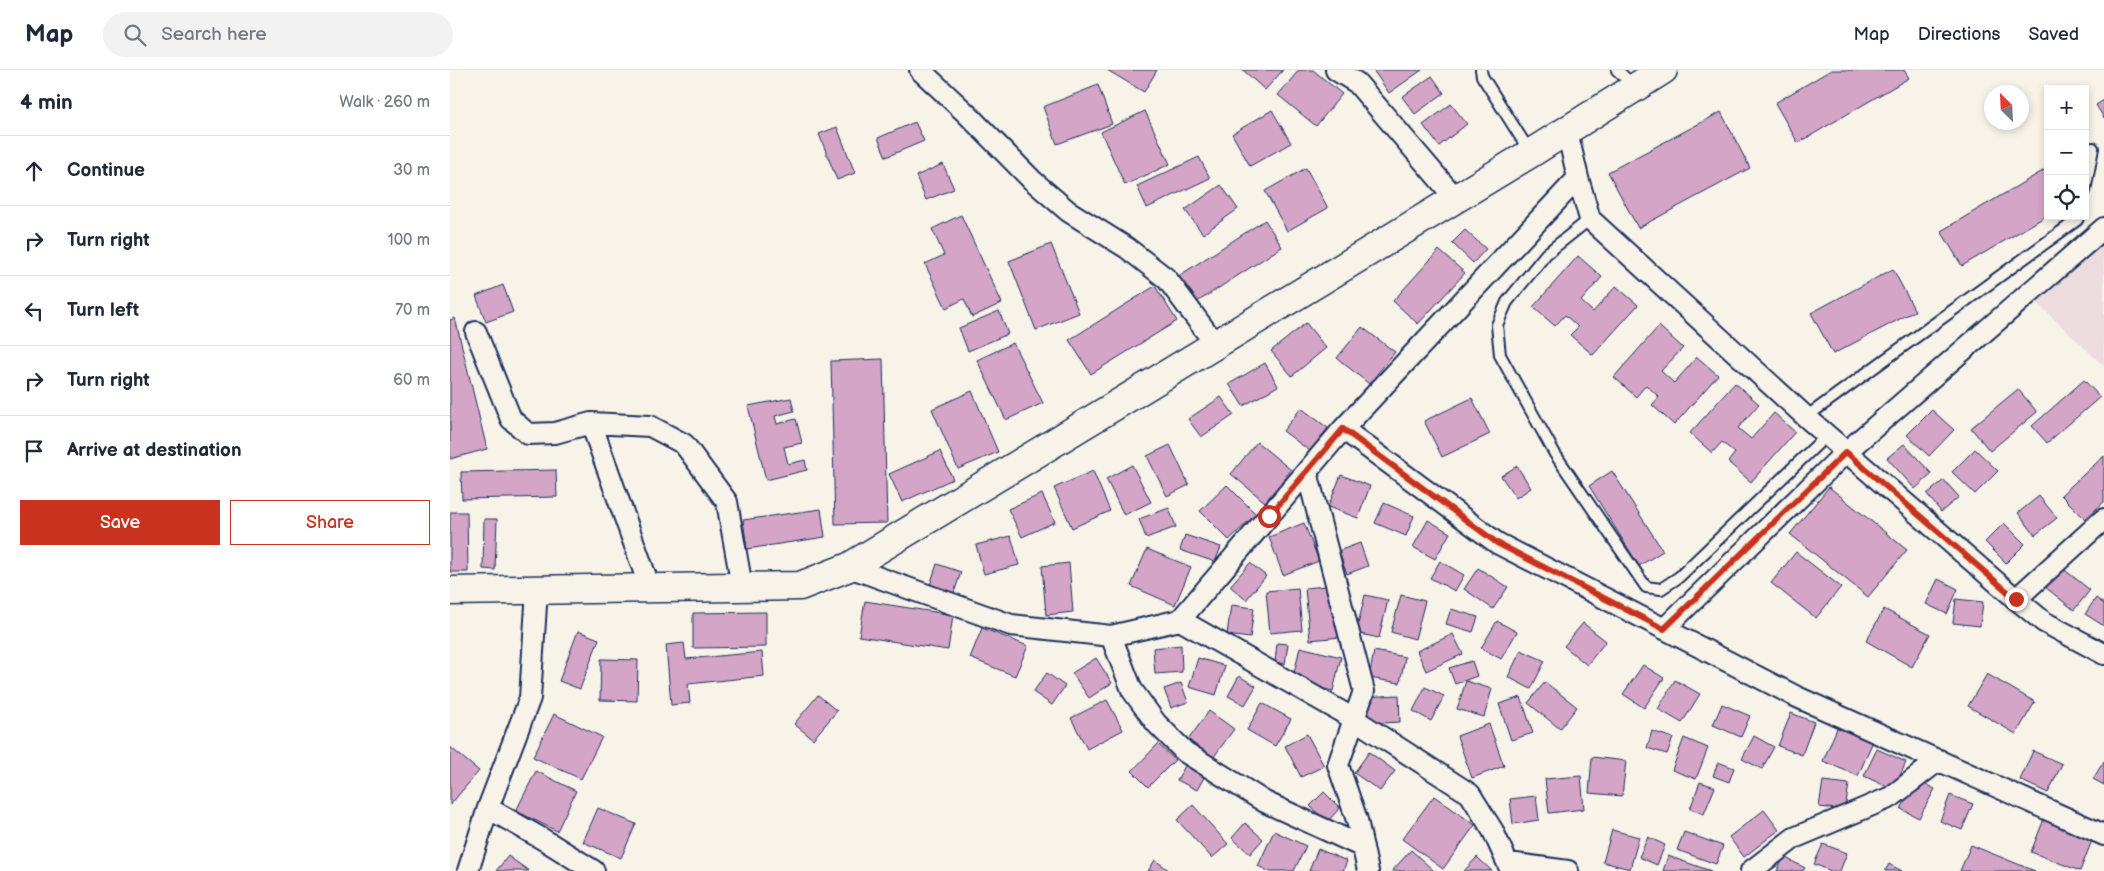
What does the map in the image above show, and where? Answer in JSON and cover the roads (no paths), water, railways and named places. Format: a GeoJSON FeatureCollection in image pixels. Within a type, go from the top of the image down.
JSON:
{"type":"FeatureCollection","features":[{"type":"Feature","properties":{"kind":"highway"},"geometry":{"type":"LineString","coordinates":[[450,591],[800,586],[849,567],[1567,131],[1626,79],[1663,70]]}},
{"type":"Feature","properties":{"kind":"street"},"geometry":{"type":"LineString","coordinates":[[920,70],[967,114],[1032,180],[1068,211],[1127,248],[1167,279],[1216,344]]}},
{"type":"Feature","properties":{"kind":"street"},"geometry":{"type":"LineString","coordinates":[[1336,70],[1357,83],[1456,199]]}},
{"type":"Feature","properties":{"kind":"street"},"geometry":{"type":"LineString","coordinates":[[1567,131],[1590,219],[1806,417],[2016,599],[2044,622],[2104,654]]}},
{"type":"Feature","properties":{"kind":"street"},"geometry":{"type":"LineString","coordinates":[[849,567],[1011,625],[1111,636],[1180,620],[1343,429],[1578,178]]}},
{"type":"Feature","properties":{"kind":"street"},"geometry":{"type":"LineString","coordinates":[[1664,629],[1846,452],[2104,228]]}},
{"type":"Feature","properties":{"kind":"street"},"geometry":{"type":"LineString","coordinates":[[476,332],[510,419],[528,434],[555,433],[591,423],[650,426],[684,444],[727,502],[742,587]]}},
{"type":"Feature","properties":{"kind":"street"},"geometry":{"type":"LineString","coordinates":[[591,423],[650,588]]}},
{"type":"Feature","properties":{"kind":"street"},"geometry":{"type":"LineString","coordinates":[[1343,429],[1497,543],[1795,696],[2104,834]]}},
{"type":"Feature","properties":{"kind":"street"},"geometry":{"type":"LineString","coordinates":[[1307,472],[1364,691],[1338,765],[1357,820],[1368,871]]}},
{"type":"Feature","properties":{"kind":"street"},"geometry":{"type":"LineString","coordinates":[[2016,599],[2104,519]]}},
{"type":"Feature","properties":{"kind":"street"},"geometry":{"type":"LineString","coordinates":[[468,871],[488,808],[530,698],[537,590]]}},
{"type":"Feature","properties":{"kind":"street"},"geometry":{"type":"LineString","coordinates":[[1180,620],[1354,719],[1470,794],[1493,831],[1510,867],[1568,871]]}},
{"type":"Feature","properties":{"kind":"street"},"geometry":{"type":"LineString","coordinates":[[1111,636],[1132,690],[1156,723],[1185,752],[1265,802],[1363,847]]}},
{"type":"Feature","properties":{"kind":"street"},"geometry":{"type":"LineString","coordinates":[[1751,871],[1794,838],[1891,796],[1939,760]]}},
{"type":"Feature","properties":{"kind":"street"},"geometry":{"type":"LineString","coordinates":[[488,808],[594,871]]}},
{"type":"Feature","properties":{"kind":"lane"},"geometry":{"type":"LineString","coordinates":[[1481,70],[1482,76],[1531,153]]}},
{"type":"Feature","properties":{"kind":"lane"},"geometry":{"type":"LineString","coordinates":[[2088,175],[2093,148]]}},
{"type":"Feature","properties":{"kind":"lane"},"geometry":{"type":"LineString","coordinates":[[1590,219],[1546,254],[1507,302],[1497,324],[1500,355],[1555,454],[1646,587],[1661,590],[1679,577],[1827,435]]}},
{"type":"Feature","properties":{"kind":"lane"},"geometry":{"type":"LineString","coordinates":[[1806,417],[2077,220]]}}]}
